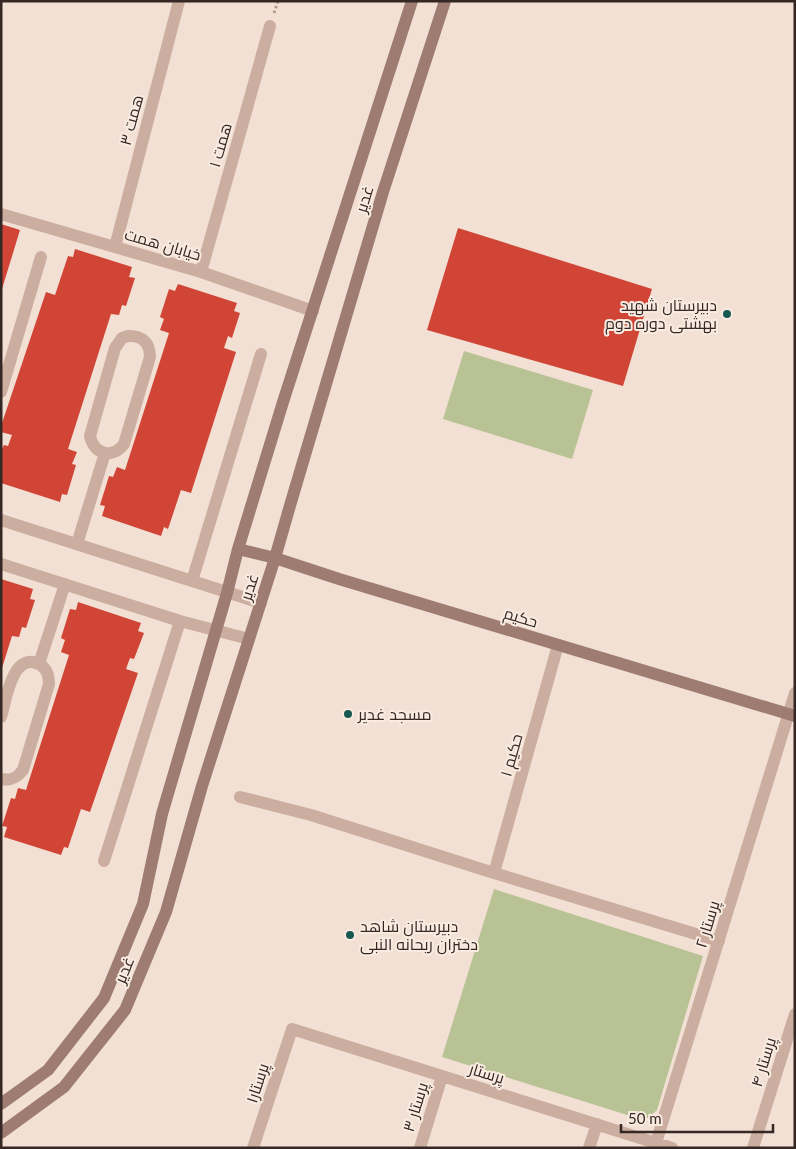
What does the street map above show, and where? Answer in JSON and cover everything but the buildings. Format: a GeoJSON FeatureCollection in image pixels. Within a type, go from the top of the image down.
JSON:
{"type":"FeatureCollection","features":[{"type":"Feature","properties":{"kind":"street","name":"همت ۳"},"geometry":{"type":"LineString","coordinates":[[115,247],[179,1]]}},
{"type":"Feature","properties":{"kind":"street","name":"غدیر"},"geometry":{"type":"LineString","coordinates":[[1,1104],[48,1070],[104,998],[143,904],[162,814],[238,549],[283,402],[412,1]]}},
{"type":"Feature","properties":{"kind":"street","name":"غدیر"},"geometry":{"type":"LineString","coordinates":[[1,1133],[64,1087],[125,1010],[166,912],[202,786],[275,558],[383,192],[445,1]]}},
{"type":"Feature","properties":{"kind":"street","name":"همت ۱"},"geometry":{"type":"LineString","coordinates":[[201,272],[270,26]]}},
{"type":"Feature","properties":{"kind":"street","name":"خیابان همت"},"geometry":{"type":"LineString","coordinates":[[1,214],[201,272],[313,311]]}},
{"type":"Feature","properties":{"kind":"street"},"geometry":{"type":"LineString","coordinates":[[1,392],[41,257]]}},
{"type":"Feature","properties":{"kind":"street"},"geometry":{"type":"LineString","coordinates":[[135,336],[145,341],[149,346],[150,357],[124,444],[116,452],[105,453],[94,447],[90,436],[115,348],[122,338],[135,336]]}},
{"type":"Feature","properties":{"kind":"street"},"geometry":{"type":"LineString","coordinates":[[192,581],[261,354]]}},
{"type":"Feature","properties":{"kind":"street"},"geometry":{"type":"LineString","coordinates":[[77,544],[105,453]]}},
{"type":"Feature","properties":{"kind":"street"},"geometry":{"type":"LineString","coordinates":[[1,520],[261,603]]}},
{"type":"Feature","properties":{"kind":"street","name":"حکیم"},"geometry":{"type":"LineString","coordinates":[[238,549],[275,558],[791,715]]}},
{"type":"Feature","properties":{"kind":"street"},"geometry":{"type":"LineString","coordinates":[[1,564],[180,621],[249,639]]}},
{"type":"Feature","properties":{"kind":"street"},"geometry":{"type":"LineString","coordinates":[[39,664],[64,584]]}},
{"type":"Feature","properties":{"kind":"street"},"geometry":{"type":"LineString","coordinates":[[104,861],[180,621]]}},
{"type":"Feature","properties":{"kind":"street","name":"حکیم ۱"},"geometry":{"type":"LineString","coordinates":[[494,873],[558,645]]}},
{"type":"Feature","properties":{"kind":"street"},"geometry":{"type":"LineString","coordinates":[[1,717],[16,669],[27,663],[39,664],[48,672],[49,684],[23,770],[15,778],[9,780],[1,779]]}},
{"type":"Feature","properties":{"kind":"street","name":"پرستار ۲"},"geometry":{"type":"LineString","coordinates":[[656,1143],[791,715],[795,693]]}},
{"type":"Feature","properties":{"kind":"street"},"geometry":{"type":"LineString","coordinates":[[240,797],[311,815],[719,941]]}},
{"type":"Feature","properties":{"kind":"street","name":"پرستار ۴"},"geometry":{"type":"LineString","coordinates":[[753,1148],[795,1014]]}},
{"type":"Feature","properties":{"kind":"street","name":"پرستار"},"geometry":{"type":"LineString","coordinates":[[292,1029],[672,1148]]}},
{"type":"Feature","properties":{"kind":"street","name":"پرستار۱"},"geometry":{"type":"LineString","coordinates":[[253,1148],[292,1029]]}},
{"type":"Feature","properties":{"kind":"street","name":"پرستار ۳"},"geometry":{"type":"LineString","coordinates":[[420,1148],[442,1076]]}},
{"type":"Feature","properties":{"kind":"street"},"geometry":{"type":"LineString","coordinates":[[589,1148],[597,1124]]}},
{"type":"Feature","properties":{"kind":"green space"},"geometry":{"type":"Polygon","coordinates":[[[464,351],[593,390],[572,459],[443,419],[464,351]]]}},
{"type":"Feature","properties":{"kind":"green space"},"geometry":{"type":"Polygon","coordinates":[[[494,889],[703,956],[657,1110],[648,1118],[637,1118],[442,1057],[494,889]]]}},
{"type":"Feature","properties":{"kind":"place","name":"دبیرستان شهید بهشتی دوره دوم"},"geometry":{"type":"Point","coordinates":[727,314]}},
{"type":"Feature","properties":{"kind":"place","name":"مسجد غدیر"},"geometry":{"type":"Point","coordinates":[348,714]}},
{"type":"Feature","properties":{"kind":"place","name":"دبیرستان شاهد دختران ریحانه النبی"},"geometry":{"type":"Point","coordinates":[350,935]}}]}
